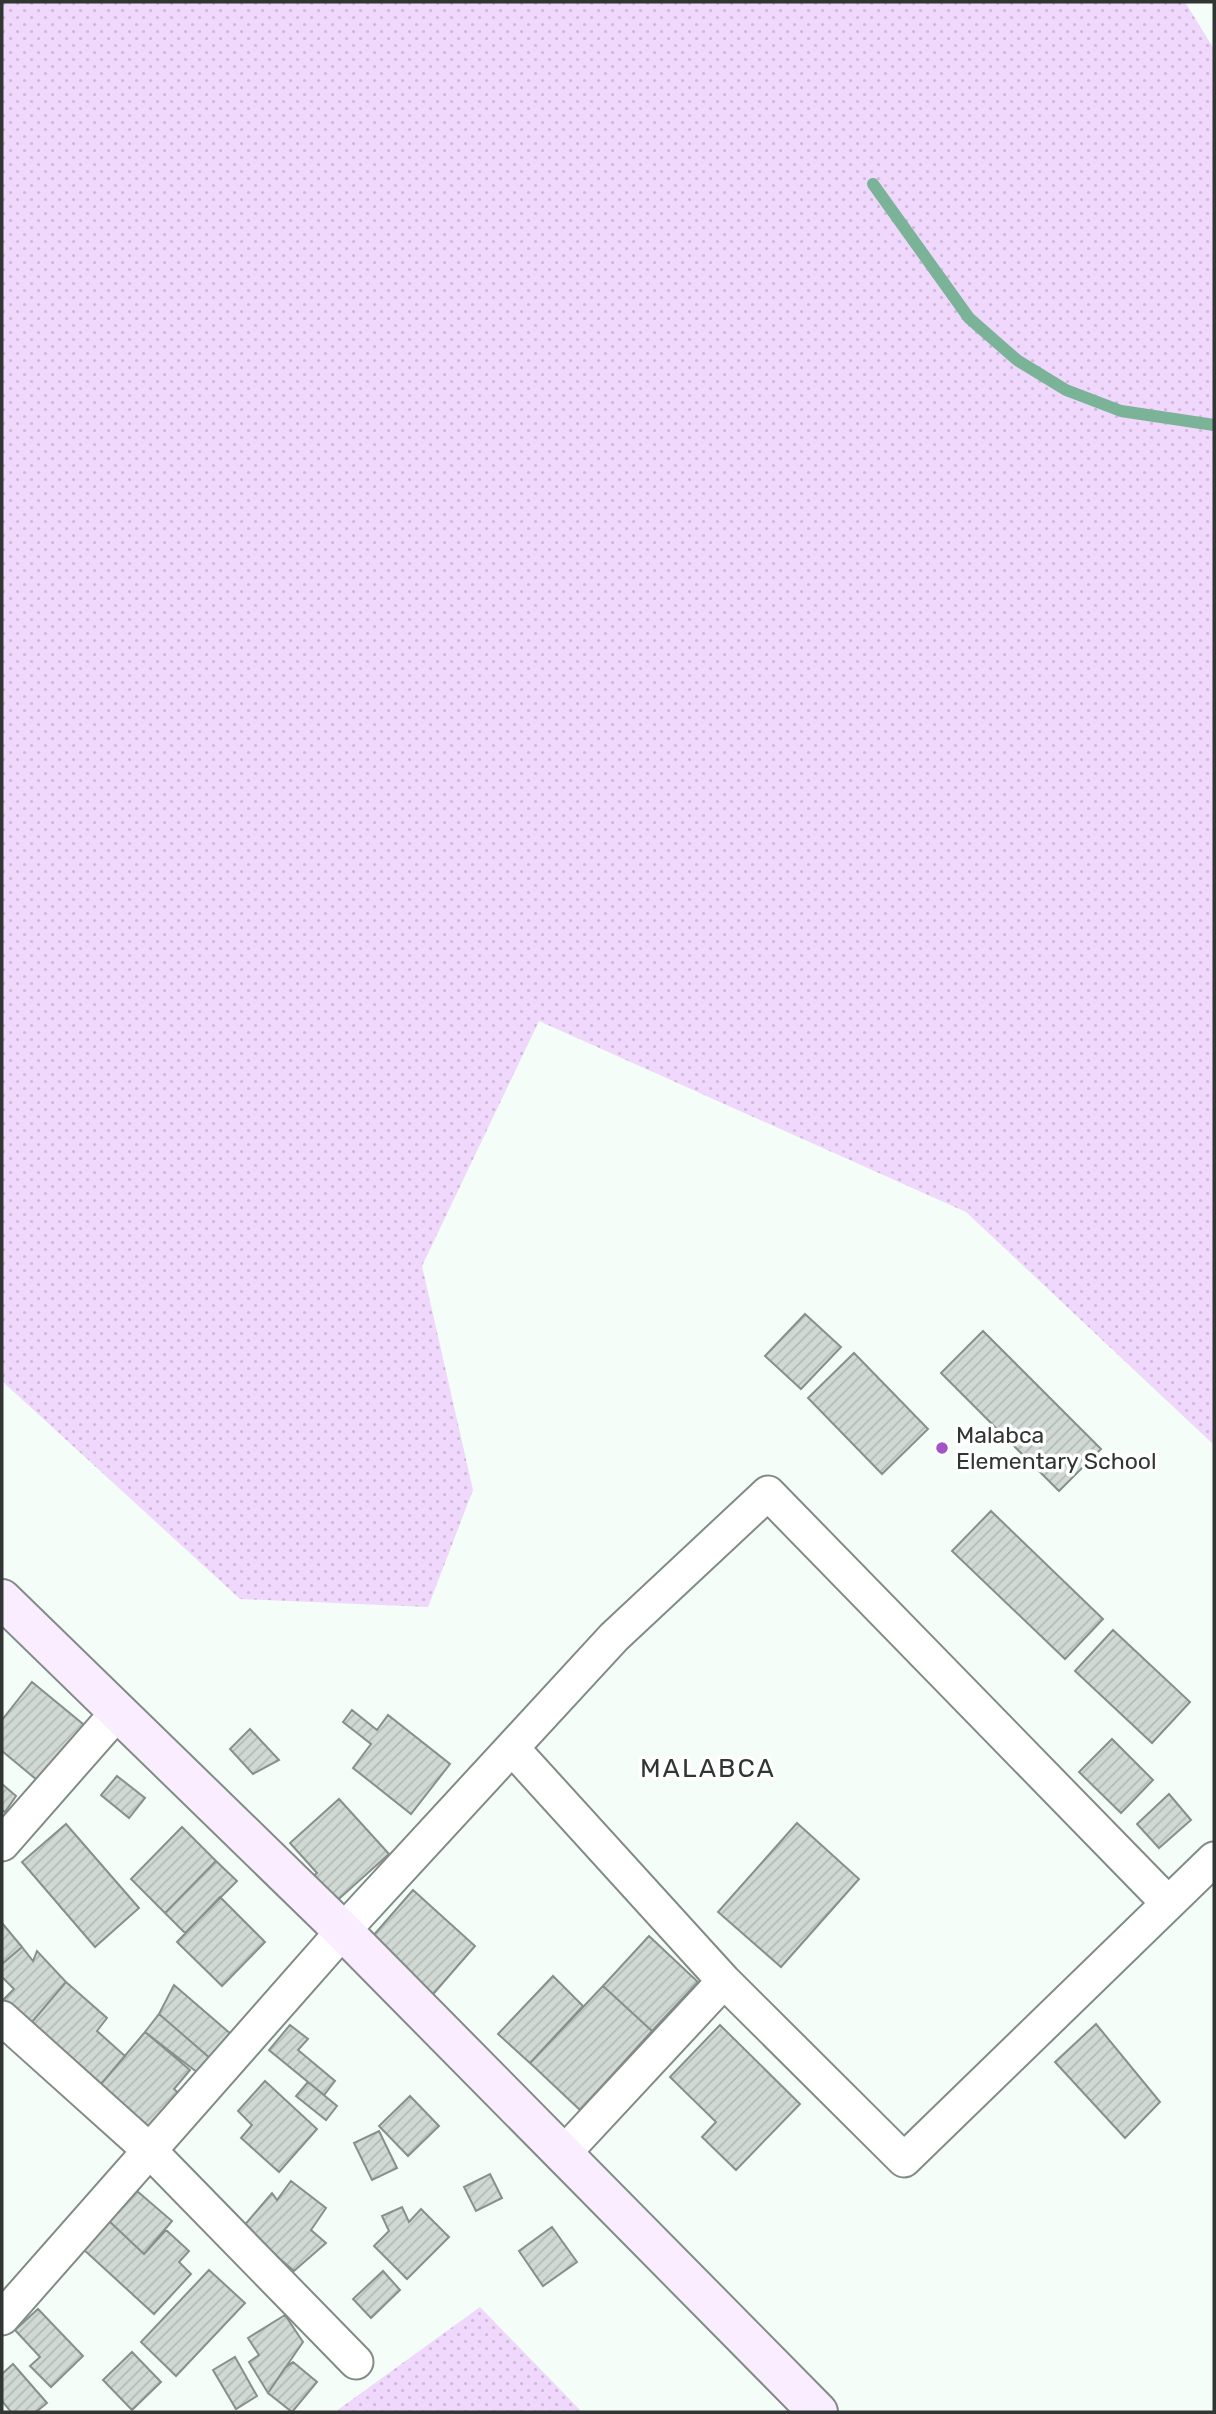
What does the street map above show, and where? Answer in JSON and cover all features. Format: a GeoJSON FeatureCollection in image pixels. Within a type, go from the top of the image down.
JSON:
{"type":"FeatureCollection","features":[{"type":"Feature","properties":{"kind":"street"},"geometry":{"type":"LineString","coordinates":[[2,2318],[343,1931],[614,1637],[768,1493],[1168,1903]]}},
{"type":"Feature","properties":{"kind":"street"},"geometry":{"type":"LineString","coordinates":[[2,1599],[343,1931],[818,2412]]}},
{"type":"Feature","properties":{"kind":"street"},"geometry":{"type":"LineString","coordinates":[[2,1844],[117,1713]]}},
{"type":"Feature","properties":{"kind":"street"},"geometry":{"type":"LineString","coordinates":[[512,1748],[724,1981],[904,2160],[1214,1859]]}},
{"type":"Feature","properties":{"kind":"street"},"geometry":{"type":"LineString","coordinates":[[564,2153],[724,1981]]}},
{"type":"Feature","properties":{"kind":"street"},"geometry":{"type":"LineString","coordinates":[[2,2018],[149,2150],[356,2362]]}},
{"type":"Feature","properties":{"kind":"shaded area"},"geometry":{"type":"Polygon","coordinates":[[[2,2],[1185,2],[1214,49],[1214,1445],[966,1212],[539,1021],[422,1266],[473,1490],[428,1607],[240,1599],[2,1381],[2,2]]]}},
{"type":"Feature","properties":{"kind":"shaded area"},"geometry":{"type":"Polygon","coordinates":[[[480,2307],[582,2412],[335,2412],[480,2307]]]}},
{"type":"Feature","properties":{"kind":"building"},"geometry":{"type":"Polygon","coordinates":[[[805,1314],[841,1347],[801,1389],[765,1356],[805,1314]]]}},
{"type":"Feature","properties":{"kind":"building"},"geometry":{"type":"Polygon","coordinates":[[[983,1331],[1101,1449],[1059,1491],[941,1373],[983,1331]]]}},
{"type":"Feature","properties":{"kind":"building"},"geometry":{"type":"Polygon","coordinates":[[[854,1353],[928,1429],[882,1474],[808,1398],[854,1353]]]}},
{"type":"Feature","properties":{"kind":"building"},"geometry":{"type":"Polygon","coordinates":[[[991,1511],[1103,1619],[1065,1659],[952,1551],[991,1511]]]}},
{"type":"Feature","properties":{"kind":"building"},"geometry":{"type":"Polygon","coordinates":[[[1113,1630],[1190,1702],[1152,1743],[1075,1671],[1113,1630]]]}},
{"type":"Feature","properties":{"kind":"building"},"geometry":{"type":"Polygon","coordinates":[[[32,1682],[89,1729],[43,1785],[2,1751],[2,1720],[32,1682]]]}},
{"type":"Feature","properties":{"kind":"building"},"geometry":{"type":"Polygon","coordinates":[[[352,1710],[377,1730],[388,1715],[450,1764],[411,1814],[353,1768],[371,1744],[343,1722],[352,1710]]]}},
{"type":"Feature","properties":{"kind":"building"},"geometry":{"type":"Polygon","coordinates":[[[250,1729],[279,1760],[253,1774],[230,1749],[250,1729]]]}},
{"type":"Feature","properties":{"kind":"building"},"geometry":{"type":"Polygon","coordinates":[[[1112,1739],[1153,1780],[1121,1813],[1079,1772],[1112,1739]]]}},
{"type":"Feature","properties":{"kind":"building"},"geometry":{"type":"Polygon","coordinates":[[[117,1776],[145,1798],[129,1818],[101,1795],[117,1776]]]}},
{"type":"Feature","properties":{"kind":"building"},"geometry":{"type":"Polygon","coordinates":[[[2,1784],[16,1796],[5,1812],[2,1810],[2,1784]]]}},
{"type":"Feature","properties":{"kind":"building"},"geometry":{"type":"Polygon","coordinates":[[[1169,1794],[1191,1820],[1159,1848],[1137,1824],[1169,1794]]]}},
{"type":"Feature","properties":{"kind":"building"},"geometry":{"type":"Polygon","coordinates":[[[339,1799],[389,1854],[332,1905],[309,1880],[317,1873],[290,1843],[339,1799]]]}},
{"type":"Feature","properties":{"kind":"building"},"geometry":{"type":"Polygon","coordinates":[[[797,1823],[859,1879],[781,1967],[718,1912],[797,1823]]]}},
{"type":"Feature","properties":{"kind":"building"},"geometry":{"type":"Polygon","coordinates":[[[66,1824],[139,1908],[95,1947],[22,1862],[66,1824]]]}},
{"type":"Feature","properties":{"kind":"building"},"geometry":{"type":"Polygon","coordinates":[[[182,1827],[216,1861],[165,1913],[131,1879],[182,1827]]]}},
{"type":"Feature","properties":{"kind":"building"},"geometry":{"type":"Polygon","coordinates":[[[216,1861],[237,1881],[185,1933],[165,1913],[216,1861]]]}},
{"type":"Feature","properties":{"kind":"building"},"geometry":{"type":"Polygon","coordinates":[[[413,1890],[475,1946],[428,2000],[366,1944],[413,1890]]]}},
{"type":"Feature","properties":{"kind":"building"},"geometry":{"type":"Polygon","coordinates":[[[220,1897],[265,1942],[222,1986],[177,1942],[220,1897]]]}},
{"type":"Feature","properties":{"kind":"building"},"geometry":{"type":"Polygon","coordinates":[[[2,1923],[22,1947],[2,1964],[2,1923]]]}},
{"type":"Feature","properties":{"kind":"building"},"geometry":{"type":"Polygon","coordinates":[[[649,1936],[698,1982],[652,2031],[603,1986],[649,1936]]]}},
{"type":"Feature","properties":{"kind":"building"},"geometry":{"type":"Polygon","coordinates":[[[22,1947],[33,1961],[37,1951],[66,1982],[26,2029],[2,2001],[14,1989],[2,1977],[2,1964],[22,1947]]]}},
{"type":"Feature","properties":{"kind":"building"},"geometry":{"type":"Polygon","coordinates":[[[553,1976],[583,2006],[530,2063],[498,2034],[553,1976]]]}},
{"type":"Feature","properties":{"kind":"building"},"geometry":{"type":"Polygon","coordinates":[[[66,1982],[107,2018],[97,2031],[125,2056],[96,2090],[26,2029],[66,1982]]]}},
{"type":"Feature","properties":{"kind":"building"},"geometry":{"type":"Polygon","coordinates":[[[174,1985],[232,2035],[211,2059],[159,2014],[174,1985]]]}},
{"type":"Feature","properties":{"kind":"building"},"geometry":{"type":"Polygon","coordinates":[[[603,1986],[652,2031],[580,2110],[530,2063],[603,1986]]]}},
{"type":"Feature","properties":{"kind":"building"},"geometry":{"type":"Polygon","coordinates":[[[159,2014],[211,2059],[198,2073],[145,2032],[159,2014]]]}},
{"type":"Feature","properties":{"kind":"building"},"geometry":{"type":"Polygon","coordinates":[[[1096,2024],[1160,2102],[1125,2138],[1055,2062],[1096,2024]]]}},
{"type":"Feature","properties":{"kind":"building"},"geometry":{"type":"Polygon","coordinates":[[[290,2025],[308,2039],[298,2050],[335,2081],[324,2095],[269,2050],[290,2025]]]}},
{"type":"Feature","properties":{"kind":"building"},"geometry":{"type":"Polygon","coordinates":[[[720,2025],[800,2104],[736,2170],[702,2137],[716,2122],[670,2077],[720,2025]]]}},
{"type":"Feature","properties":{"kind":"building"},"geometry":{"type":"Polygon","coordinates":[[[145,2032],[190,2070],[174,2089],[185,2099],[151,2138],[96,2090],[145,2032]]]}},
{"type":"Feature","properties":{"kind":"building"},"geometry":{"type":"Polygon","coordinates":[[[265,2081],[317,2129],[279,2172],[241,2138],[252,2125],[238,2111],[265,2081]]]}},
{"type":"Feature","properties":{"kind":"building"},"geometry":{"type":"Polygon","coordinates":[[[308,2082],[337,2106],[326,2120],[296,2096],[308,2082]]]}},
{"type":"Feature","properties":{"kind":"building"},"geometry":{"type":"Polygon","coordinates":[[[410,2096],[439,2126],[408,2156],[379,2126],[410,2096]]]}},
{"type":"Feature","properties":{"kind":"building"},"geometry":{"type":"Polygon","coordinates":[[[379,2131],[397,2168],[372,2180],[354,2143],[379,2131]]]}},
{"type":"Feature","properties":{"kind":"building"},"geometry":{"type":"Polygon","coordinates":[[[490,2174],[502,2198],[476,2211],[464,2187],[490,2174]]]}},
{"type":"Feature","properties":{"kind":"building"},"geometry":{"type":"Polygon","coordinates":[[[291,2181],[326,2208],[311,2230],[326,2243],[294,2271],[243,2227],[272,2193],[277,2200],[291,2181]]]}},
{"type":"Feature","properties":{"kind":"building"},"geometry":{"type":"Polygon","coordinates":[[[137,2191],[172,2221],[144,2254],[109,2221],[137,2191]]]}},
{"type":"Feature","properties":{"kind":"building"},"geometry":{"type":"Polygon","coordinates":[[[402,2207],[409,2222],[421,2209],[449,2237],[407,2279],[374,2246],[389,2231],[382,2216],[402,2207]]]}},
{"type":"Feature","properties":{"kind":"building"},"geometry":{"type":"Polygon","coordinates":[[[109,2221],[144,2254],[166,2230],[189,2251],[179,2262],[191,2274],[154,2314],[83,2249],[109,2221]]]}},
{"type":"Feature","properties":{"kind":"building"},"geometry":{"type":"Polygon","coordinates":[[[552,2227],[577,2262],[543,2286],[519,2251],[552,2227]]]}},
{"type":"Feature","properties":{"kind":"building"},"geometry":{"type":"Polygon","coordinates":[[[209,2270],[245,2303],[176,2376],[141,2342],[209,2270]]]}},
{"type":"Feature","properties":{"kind":"building"},"geometry":{"type":"Polygon","coordinates":[[[383,2271],[400,2290],[371,2318],[353,2299],[383,2271]]]}},
{"type":"Feature","properties":{"kind":"building"},"geometry":{"type":"Polygon","coordinates":[[[38,2309],[83,2356],[51,2387],[30,2366],[40,2357],[15,2330],[38,2309]]]}},
{"type":"Feature","properties":{"kind":"building"},"geometry":{"type":"Polygon","coordinates":[[[285,2315],[303,2342],[268,2393],[249,2362],[259,2355],[248,2338],[285,2315]]]}},
{"type":"Feature","properties":{"kind":"building"},"geometry":{"type":"Polygon","coordinates":[[[132,2352],[161,2382],[132,2410],[103,2380],[132,2352]]]}},
{"type":"Feature","properties":{"kind":"building"},"geometry":{"type":"Polygon","coordinates":[[[235,2357],[257,2396],[236,2409],[213,2370],[235,2357]]]}},
{"type":"Feature","properties":{"kind":"building"},"geometry":{"type":"Polygon","coordinates":[[[293,2362],[317,2382],[292,2412],[268,2393],[285,2368],[293,2362]]]}},
{"type":"Feature","properties":{"kind":"building"},"geometry":{"type":"Polygon","coordinates":[[[13,2364],[47,2403],[36,2412],[11,2412],[2,2401],[2,2374],[13,2364]]]}},
{"type":"Feature","properties":{"kind":"waterway"},"geometry":{"type":"LineString","coordinates":[[873,184],[969,318],[1017,360],[1066,390],[1121,411],[1214,425]]}},
{"type":"Feature","properties":{"kind":"place","name":"Malabca Elementary School"},"geometry":{"type":"Point","coordinates":[942,1448]}},
{"type":"Feature","properties":{"kind":"district","name":"MALABCA"},"geometry":{"type":"Point","coordinates":[708,1768]}}]}
